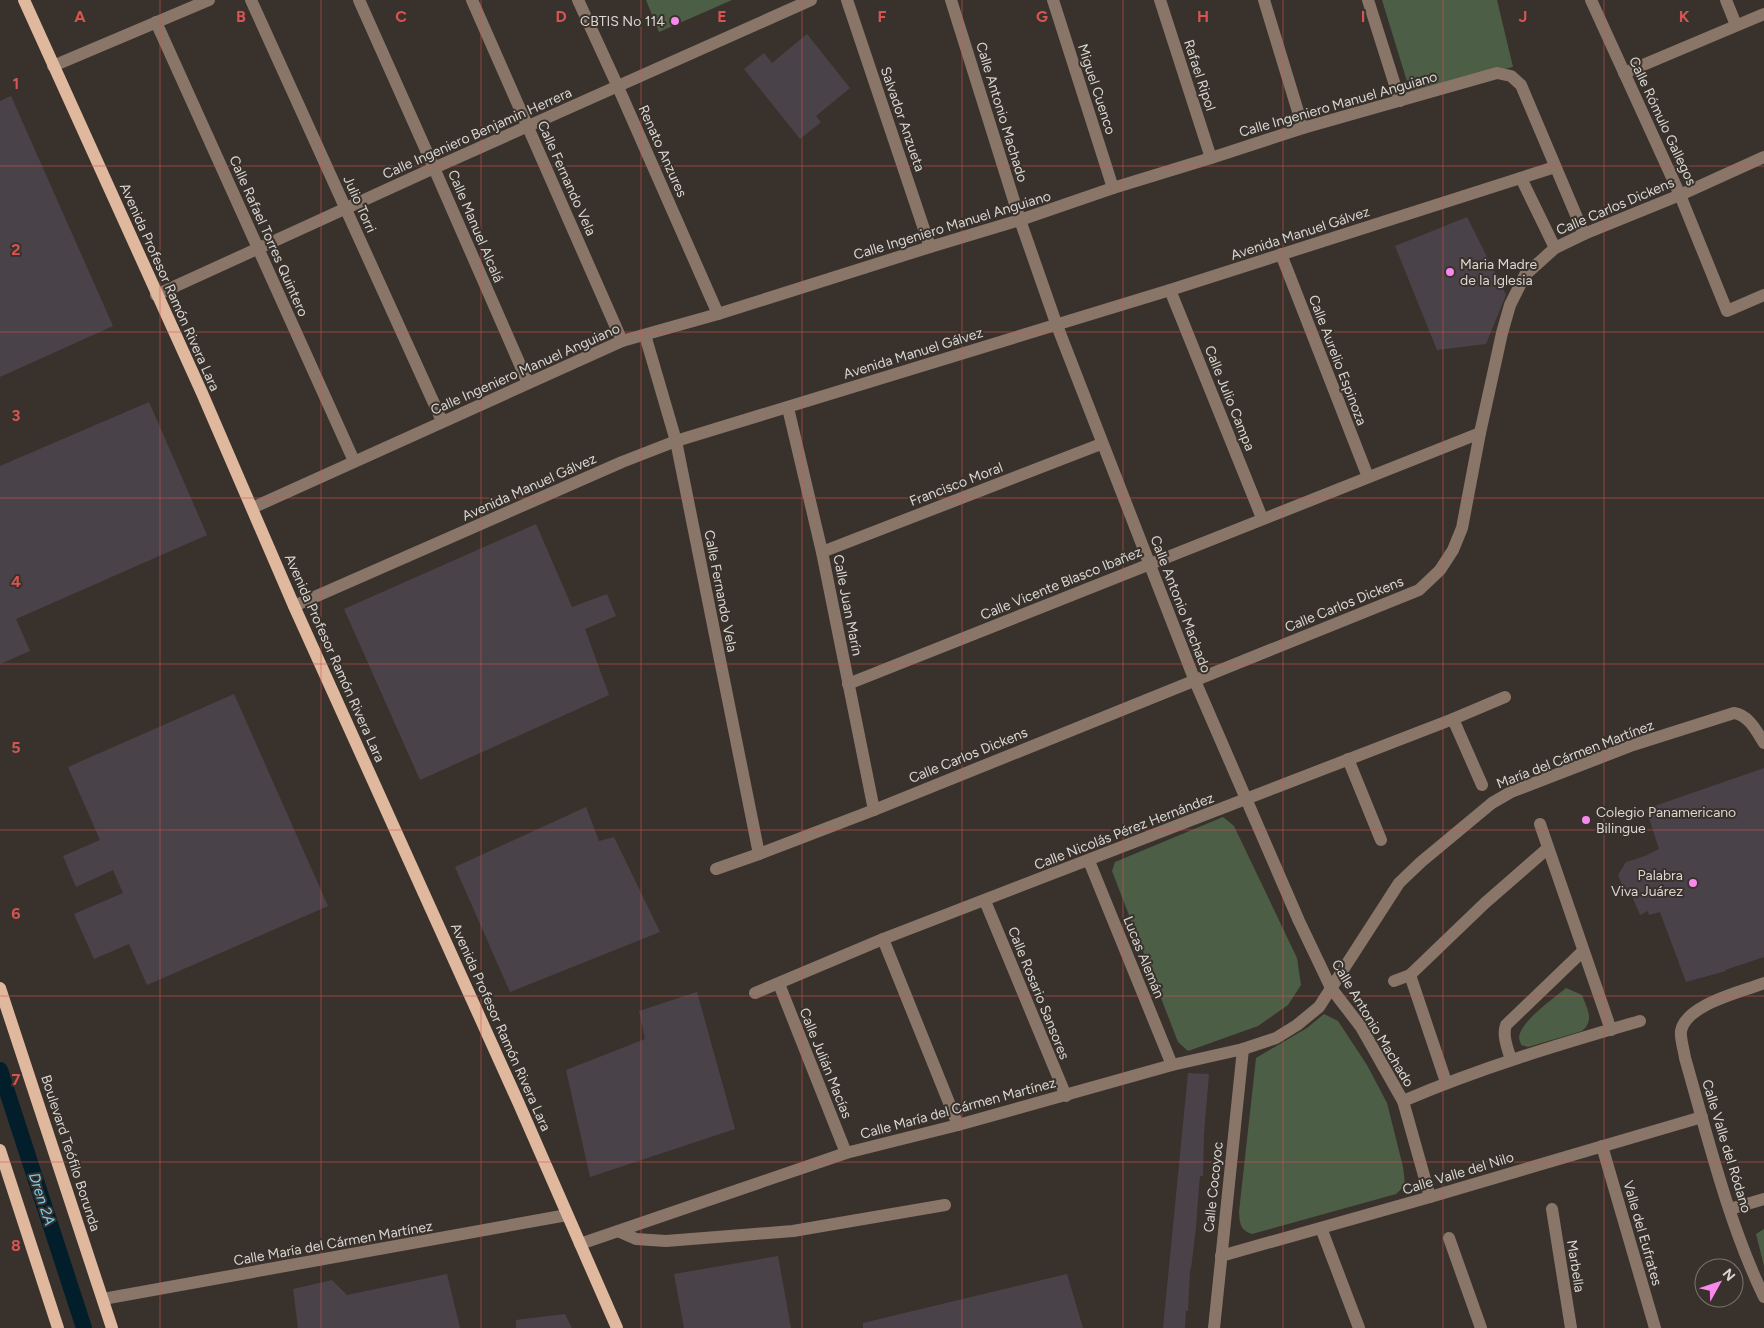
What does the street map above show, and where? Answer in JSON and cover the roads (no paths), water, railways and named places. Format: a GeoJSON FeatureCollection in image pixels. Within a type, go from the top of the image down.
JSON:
{"type":"FeatureCollection","features":[{"type":"Feature","properties":{"kind":"main road","name":"Avenida Profesor Ramón Rivera Lara"},"geometry":{"type":"LineString","coordinates":[[24,0],[202,393],[294,606],[448,945],[616,1328]]}},
{"type":"Feature","properties":{"kind":"main road","name":"Boulevard Teófilo Borunda"},"geometry":{"type":"LineString","coordinates":[[0,988],[112,1328]]}},
{"type":"Feature","properties":{"kind":"main road"},"geometry":{"type":"LineString","coordinates":[[0,1150],[58,1328]]}},
{"type":"Feature","properties":{"kind":"street"},"geometry":{"type":"LineString","coordinates":[[53,66],[209,0]]}},
{"type":"Feature","properties":{"kind":"street","name":"Julio Torri"},"geometry":{"type":"LineString","coordinates":[[251,0],[442,421]]}},
{"type":"Feature","properties":{"kind":"street","name":"Calle Manuel Alcalá"},"geometry":{"type":"LineString","coordinates":[[359,0],[528,383]]}},
{"type":"Feature","properties":{"kind":"street","name":"Calle Fernando Vela"},"geometry":{"type":"LineString","coordinates":[[472,0],[622,342]]}},
{"type":"Feature","properties":{"kind":"street","name":"Renato Anzures"},"geometry":{"type":"LineString","coordinates":[[578,0],[718,314]]}},
{"type":"Feature","properties":{"kind":"street","name":"Calle Ingeniero Benjamin Herrera"},"geometry":{"type":"LineString","coordinates":[[156,295],[258,247],[811,0]]}},
{"type":"Feature","properties":{"kind":"street","name":"Salvador Anzueta"},"geometry":{"type":"LineString","coordinates":[[847,0],[930,247]]}},
{"type":"Feature","properties":{"kind":"street","name":"Calle Antonio Machado"},"geometry":{"type":"LineString","coordinates":[[951,0],[1020,220],[1056,323],[1101,444],[1195,681],[1299,921],[1331,988],[1361,1027],[1403,1101],[1430,1197]]}},
{"type":"Feature","properties":{"kind":"street","name":"Miguel Cuenco"},"geometry":{"type":"LineString","coordinates":[[1053,0],[1113,188]]}},
{"type":"Feature","properties":{"kind":"street","name":"Rafael Ripol"},"geometry":{"type":"LineString","coordinates":[[1160,0],[1211,158]]}},
{"type":"Feature","properties":{"kind":"street"},"geometry":{"type":"LineString","coordinates":[[1264,0],[1303,128]]}},
{"type":"Feature","properties":{"kind":"street"},"geometry":{"type":"LineString","coordinates":[[1368,0],[1400,101]]}},
{"type":"Feature","properties":{"kind":"street","name":"Calle Rómulo Gallegos"},"geometry":{"type":"LineString","coordinates":[[1591,0],[1680,195],[1727,311],[1764,295]]}},
{"type":"Feature","properties":{"kind":"street"},"geometry":{"type":"LineString","coordinates":[[1726,0],[1736,25]]}},
{"type":"Feature","properties":{"kind":"street"},"geometry":{"type":"LineString","coordinates":[[1624,73],[1764,14]]}},
{"type":"Feature","properties":{"kind":"street","name":"Calle Rafael Torres Quintero"},"geometry":{"type":"LineString","coordinates":[[156,22],[354,461]]}},
{"type":"Feature","properties":{"kind":"street","name":"Calle Ingeniero Manuel Anguiano"},"geometry":{"type":"LineString","coordinates":[[252,508],[442,421],[622,342],[1020,220],[1113,188],[1303,128],[1497,73],[1512,76],[1521,85],[1584,234]]}},
{"type":"Feature","properties":{"kind":"street","name":"Calle Carlos Dickens"},"geometry":{"type":"LineString","coordinates":[[716,869],[874,810],[1419,590],[1440,570],[1453,550],[1462,528],[1480,433],[1510,305],[1524,275],[1555,248],[1764,157]]}},
{"type":"Feature","properties":{"kind":"street","name":"Avenida Manuel Gálvez"},"geometry":{"type":"LineString","coordinates":[[294,606],[622,462],[676,442],[1056,323],[1170,290],[1555,167]]}},
{"type":"Feature","properties":{"kind":"street"},"geometry":{"type":"LineString","coordinates":[[1521,178],[1555,248]]}},
{"type":"Feature","properties":{"kind":"street","name":"Calle Aurelio Espinoza"},"geometry":{"type":"LineString","coordinates":[[1281,254],[1368,477]]}},
{"type":"Feature","properties":{"kind":"street","name":"Calle Julio Campa"},"geometry":{"type":"LineString","coordinates":[[1170,290],[1262,518]]}},
{"type":"Feature","properties":{"kind":"street","name":"Calle Fernando Vela"},"geometry":{"type":"LineString","coordinates":[[645,335],[676,442],[759,854]]}},
{"type":"Feature","properties":{"kind":"street","name":"Calle Juan Marín"},"geometry":{"type":"LineString","coordinates":[[788,408],[822,552],[874,810]]}},
{"type":"Feature","properties":{"kind":"street","name":"Calle Vicente Blasco Ibañez"},"geometry":{"type":"LineString","coordinates":[[848,684],[1480,433]]}},
{"type":"Feature","properties":{"kind":"street","name":"Francisco Moral"},"geometry":{"type":"LineString","coordinates":[[822,552],[1101,444]]}},
{"type":"Feature","properties":{"kind":"street","name":"Calle Nicolás Pérez Hernández"},"geometry":{"type":"LineString","coordinates":[[755,993],[883,939],[1246,800],[1505,697]]}},
{"type":"Feature","properties":{"kind":"street","name":"María del Cármen Martínez"},"geometry":{"type":"LineString","coordinates":[[1331,988],[1399,883],[1421,862],[1492,803],[1511,792],[1633,745],[1734,713],[1745,717],[1764,743]]}},
{"type":"Feature","properties":{"kind":"street"},"geometry":{"type":"LineString","coordinates":[[1453,719],[1482,785]]}},
{"type":"Feature","properties":{"kind":"street"},"geometry":{"type":"LineString","coordinates":[[1348,759],[1381,840]]}},
{"type":"Feature","properties":{"kind":"street"},"geometry":{"type":"LineString","coordinates":[[1540,824],[1611,1030]]}},
{"type":"Feature","properties":{"kind":"street"},"geometry":{"type":"LineString","coordinates":[[1394,981],[1410,976],[1485,904],[1548,848]]}},
{"type":"Feature","properties":{"kind":"street","name":"Lucas Alemán"},"geometry":{"type":"LineString","coordinates":[[1089,861],[1172,1065]]}},
{"type":"Feature","properties":{"kind":"street","name":"Calle Rosario Sansores"},"geometry":{"type":"LineString","coordinates":[[985,901],[1066,1096]]}},
{"type":"Feature","properties":{"kind":"street"},"geometry":{"type":"LineString","coordinates":[[883,939],[958,1125]]}},
{"type":"Feature","properties":{"kind":"street"},"geometry":{"type":"LineString","coordinates":[[1511,1060],[1504,1030],[1506,1025],[1583,951]]}},
{"type":"Feature","properties":{"kind":"street"},"geometry":{"type":"LineString","coordinates":[[1410,976],[1446,1082]]}},
{"type":"Feature","properties":{"kind":"street","name":"Calle Valle del Ródano"},"geometry":{"type":"LineString","coordinates":[[1764,983],[1694,1011],[1683,1024],[1681,1032],[1685,1058],[1730,1209],[1748,1262],[1764,1297]]}},
{"type":"Feature","properties":{"kind":"street","name":"Calle Julián Macías"},"geometry":{"type":"LineString","coordinates":[[779,984],[846,1153]]}},
{"type":"Feature","properties":{"kind":"street","name":"Calle María del Cármen Martínez"},"geometry":{"type":"LineString","coordinates":[[580,1244],[846,1153],[1066,1096],[1172,1065],[1243,1049],[1276,1038],[1297,1025],[1319,1007],[1331,988]]}},
{"type":"Feature","properties":{"kind":"street"},"geometry":{"type":"LineString","coordinates":[[1403,1101],[1446,1082],[1511,1060],[1640,1022]]}},
{"type":"Feature","properties":{"kind":"street","name":"Calle Cocoyoc"},"geometry":{"type":"LineString","coordinates":[[1214,1328],[1243,1049]]}},
{"type":"Feature","properties":{"kind":"street","name":"Calle Valle del Nilo"},"geometry":{"type":"LineString","coordinates":[[1221,1256],[1702,1117]]}},
{"type":"Feature","properties":{"kind":"street","name":"Valle del Eufrates"},"geometry":{"type":"LineString","coordinates":[[1602,1146],[1655,1328]]}},
{"type":"Feature","properties":{"kind":"street"},"geometry":{"type":"LineString","coordinates":[[1730,1209],[1764,1198]]}},
{"type":"Feature","properties":{"kind":"street"},"geometry":{"type":"LineString","coordinates":[[618,1231],[636,1239],[666,1241],[793,1231],[945,1205]]}},
{"type":"Feature","properties":{"kind":"street","name":"Marbella"},"geometry":{"type":"LineString","coordinates":[[1552,1209],[1571,1328]]}},
{"type":"Feature","properties":{"kind":"street","name":"Calle María del Cármen Martínez"},"geometry":{"type":"LineString","coordinates":[[103,1299],[567,1215]]}},
{"type":"Feature","properties":{"kind":"street"},"geometry":{"type":"LineString","coordinates":[[1321,1228],[1359,1328]]}},
{"type":"Feature","properties":{"kind":"street"},"geometry":{"type":"LineString","coordinates":[[1449,1238],[1481,1328]]}},
{"type":"Feature","properties":{"kind":"street"},"geometry":{"type":"LineString","coordinates":[[1216,1312],[1222,1328]]}},
{"type":"Feature","properties":{"kind":"waterway","name":"Dren 2A"},"geometry":{"type":"LineString","coordinates":[[0,1070],[84,1328]]}},
{"type":"Feature","properties":{"kind":"place","name":"CBTIS No 114"},"geometry":{"type":"Point","coordinates":[675,21]}},
{"type":"Feature","properties":{"kind":"place","name":"Maria Madre de la Iglesia"},"geometry":{"type":"Point","coordinates":[1450,272]}},
{"type":"Feature","properties":{"kind":"place","name":"Colegio Panamericano Bilingue"},"geometry":{"type":"Point","coordinates":[1586,820]}},
{"type":"Feature","properties":{"kind":"place","name":"Palabra Viva Juárez"},"geometry":{"type":"Point","coordinates":[1693,883]}}]}
